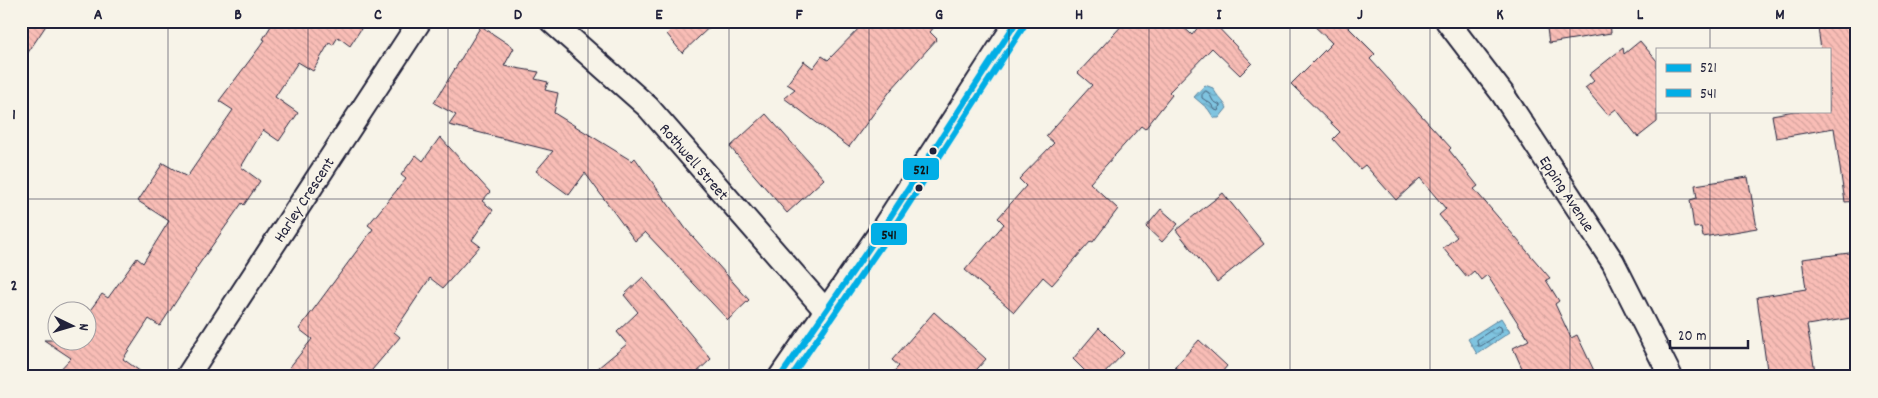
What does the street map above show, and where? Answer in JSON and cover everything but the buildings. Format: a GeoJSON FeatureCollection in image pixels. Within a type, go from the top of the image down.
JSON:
{"type":"FeatureCollection","features":[{"type":"Feature","properties":{"kind":"street","name":"Harley Crescent"},"geometry":{"type":"LineString","coordinates":[[187,377],[420,21]]}},
{"type":"Feature","properties":{"kind":"street","name":"Rothwell Street"},"geometry":{"type":"LineString","coordinates":[[551,21],[648,107],[826,311]]}},
{"type":"Feature","properties":{"kind":"street"},"geometry":{"type":"LineString","coordinates":[[780,377],[881,231],[1017,21]]}},
{"type":"Feature","properties":{"kind":"street","name":"Epping Avenue"},"geometry":{"type":"LineString","coordinates":[[1447,21],[1502,94],[1613,262],[1671,377]]}},
{"type":"Feature","properties":{"kind":"water"},"geometry":{"type":"Polygon","coordinates":[[[1205,85],[1213,88],[1227,108],[1219,118],[1214,118],[1208,109],[1194,97],[1205,85]]]}},
{"type":"Feature","properties":{"kind":"water"},"geometry":{"type":"Polygon","coordinates":[[[1501,318],[1510,332],[1477,354],[1468,339],[1501,318]]]}},
{"type":"Feature","properties":{"kind":"transit line","name":"521"},"geometry":{"type":"LineString","coordinates":[[780,377],[881,231],[1017,21]]}},
{"type":"Feature","properties":{"kind":"transit line","name":"541"},"geometry":{"type":"LineString","coordinates":[[791,377],[888,236],[1024,26]]}}]}
